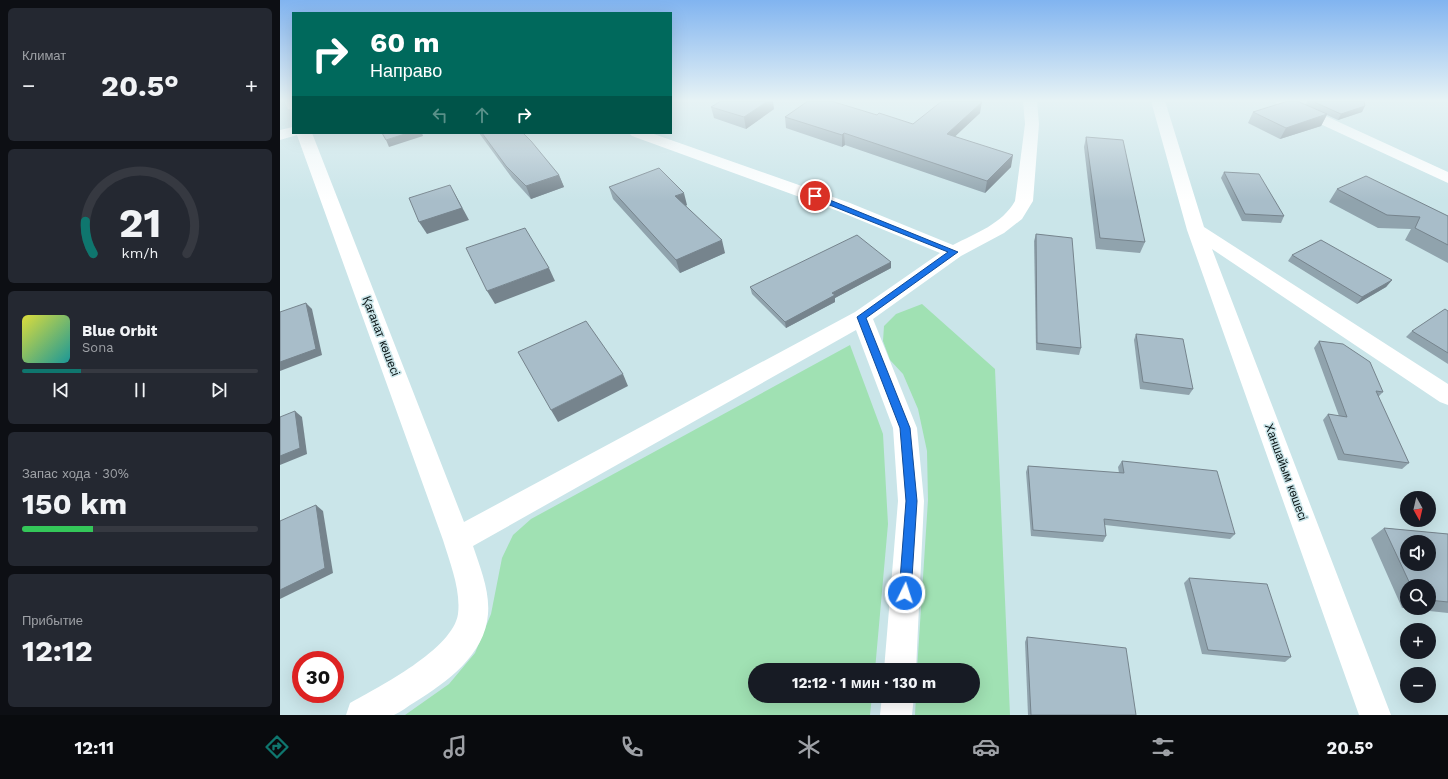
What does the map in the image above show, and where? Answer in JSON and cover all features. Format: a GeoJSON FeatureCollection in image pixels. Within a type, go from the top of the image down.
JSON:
{"type":"FeatureCollection","features":[{"type":"Feature","properties":{"kind":"street","name":"Қағанат көшесі"},"geometry":{"type":"LineString","coordinates":[[305,134],[458,540],[473,600],[474,616],[468,631],[460,644],[444,662],[426,677],[362,715]]}},
{"type":"Feature","properties":{"kind":"street"},"geometry":{"type":"LineString","coordinates":[[641,134],[844,207],[954,252]]}},
{"type":"Feature","properties":{"kind":"street"},"geometry":{"type":"LineString","coordinates":[[458,540],[862,317],[954,252],[1004,224],[1016,215],[1024,201],[1031,134]]}},
{"type":"Feature","properties":{"kind":"street","name":"Ханшайым көшесі"},"geometry":{"type":"LineString","coordinates":[[1168,134],[1196,230],[1375,715]]}},
{"type":"Feature","properties":{"kind":"street"},"geometry":{"type":"LineString","coordinates":[[1354,134],[1448,178]]}},
{"type":"Feature","properties":{"kind":"street"},"geometry":{"type":"LineString","coordinates":[[1196,230],[1448,396]]}},
{"type":"Feature","properties":{"kind":"street"},"geometry":{"type":"LineString","coordinates":[[862,317],[905,428],[911,501],[900,663]]}},
{"type":"Feature","properties":{"kind":"street"},"geometry":{"type":"LineString","coordinates":[[896,715],[897,703]]}},
{"type":"Feature","properties":{"kind":"green space"},"geometry":{"type":"Polygon","coordinates":[[[922,304],[995,369],[1010,715],[915,715],[916,703],[980,703],[980,663],[917,663],[928,500],[927,451],[918,409],[903,374],[890,360],[883,341],[884,326],[896,314],[922,304]]]}},
{"type":"Feature","properties":{"kind":"green space"},"geometry":{"type":"Polygon","coordinates":[[[850,345],[883,434],[888,524],[876,663],[748,663],[748,703],[871,703],[870,715],[405,715],[449,684],[475,653],[491,614],[502,558],[513,535],[531,519],[850,345]]]}},
{"type":"Feature","properties":{"kind":"building"},"geometry":{"type":"Polygon","coordinates":[[[383,134],[404,134],[386,140],[383,134]]]}},
{"type":"Feature","properties":{"kind":"building"},"geometry":{"type":"Polygon","coordinates":[[[483,134],[524,134],[559,175],[526,186],[506,166],[483,134]]]}},
{"type":"Feature","properties":{"kind":"building"},"geometry":{"type":"Polygon","coordinates":[[[848,134],[948,134],[1013,155],[987,181],[848,134]]]}},
{"type":"Feature","properties":{"kind":"building"},"geometry":{"type":"Polygon","coordinates":[[[1086,137],[1123,140],[1145,242],[1100,238],[1086,137]]]}},
{"type":"Feature","properties":{"kind":"building"},"geometry":{"type":"Polygon","coordinates":[[[659,168],[684,193],[675,196],[722,240],[676,260],[609,187],[659,168]]]}},
{"type":"Feature","properties":{"kind":"building"},"geometry":{"type":"Polygon","coordinates":[[[1224,172],[1259,174],[1284,216],[1245,214],[1224,172]]]}},
{"type":"Feature","properties":{"kind":"building"},"geometry":{"type":"Polygon","coordinates":[[[1366,176],[1448,216],[1448,245],[1415,228],[1420,217],[1387,215],[1337,189],[1366,176]]]}},
{"type":"Feature","properties":{"kind":"building"},"geometry":{"type":"Polygon","coordinates":[[[450,185],[462,208],[419,222],[409,198],[450,185]]]}},
{"type":"Feature","properties":{"kind":"building"},"geometry":{"type":"Polygon","coordinates":[[[525,228],[549,268],[487,291],[466,248],[525,228]]]}},
{"type":"Feature","properties":{"kind":"building"},"geometry":{"type":"Polygon","coordinates":[[[1036,234],[1072,238],[1081,348],[1037,343],[1036,234]]]}},
{"type":"Feature","properties":{"kind":"building"},"geometry":{"type":"Polygon","coordinates":[[[857,235],[891,262],[832,293],[835,295],[785,322],[750,287],[857,235]]]}},
{"type":"Feature","properties":{"kind":"building"},"geometry":{"type":"Polygon","coordinates":[[[1321,240],[1392,280],[1362,297],[1292,255],[1321,240]]]}},
{"type":"Feature","properties":{"kind":"building"},"geometry":{"type":"Polygon","coordinates":[[[306,303],[316,349],[280,362],[280,312],[306,303]]]}},
{"type":"Feature","properties":{"kind":"building"},"geometry":{"type":"Polygon","coordinates":[[[1445,309],[1448,311],[1448,353],[1412,331],[1445,309]]]}},
{"type":"Feature","properties":{"kind":"building"},"geometry":{"type":"Polygon","coordinates":[[[586,321],[623,374],[551,410],[518,352],[586,321]]]}},
{"type":"Feature","properties":{"kind":"building"},"geometry":{"type":"Polygon","coordinates":[[[1136,334],[1183,339],[1193,389],[1143,382],[1136,334]]]}},
{"type":"Feature","properties":{"kind":"building"},"geometry":{"type":"Polygon","coordinates":[[[1319,341],[1343,344],[1370,362],[1383,392],[1376,391],[1409,463],[1344,454],[1328,414],[1347,417],[1319,341]]]}},
{"type":"Feature","properties":{"kind":"building"},"geometry":{"type":"Polygon","coordinates":[[[295,411],[300,448],[280,456],[280,417],[295,411]]]}},
{"type":"Feature","properties":{"kind":"building"},"geometry":{"type":"Polygon","coordinates":[[[1122,461],[1217,471],[1235,534],[1104,519],[1106,536],[1033,530],[1028,466],[1124,473],[1122,461]]]}},
{"type":"Feature","properties":{"kind":"building"},"geometry":{"type":"Polygon","coordinates":[[[316,505],[325,568],[280,590],[280,521],[316,505]]]}},
{"type":"Feature","properties":{"kind":"building"},"geometry":{"type":"Polygon","coordinates":[[[1384,528],[1448,534],[1448,602],[1436,601],[1436,579],[1408,579],[1404,571],[1436,571],[1436,535],[1400,535],[1400,562],[1384,528]]]}},
{"type":"Feature","properties":{"kind":"building"},"geometry":{"type":"Polygon","coordinates":[[[1189,578],[1267,584],[1291,657],[1208,650],[1189,578]]]}},
{"type":"Feature","properties":{"kind":"building"},"geometry":{"type":"Polygon","coordinates":[[[1027,637],[1126,648],[1136,715],[1031,715],[1027,637]]]}},
{"type":"Feature","properties":{"kind":"route"},"geometry":{"type":"LineString","coordinates":[[815,196],[954,252],[862,317],[905,428],[911,501],[905,593]]}}]}
